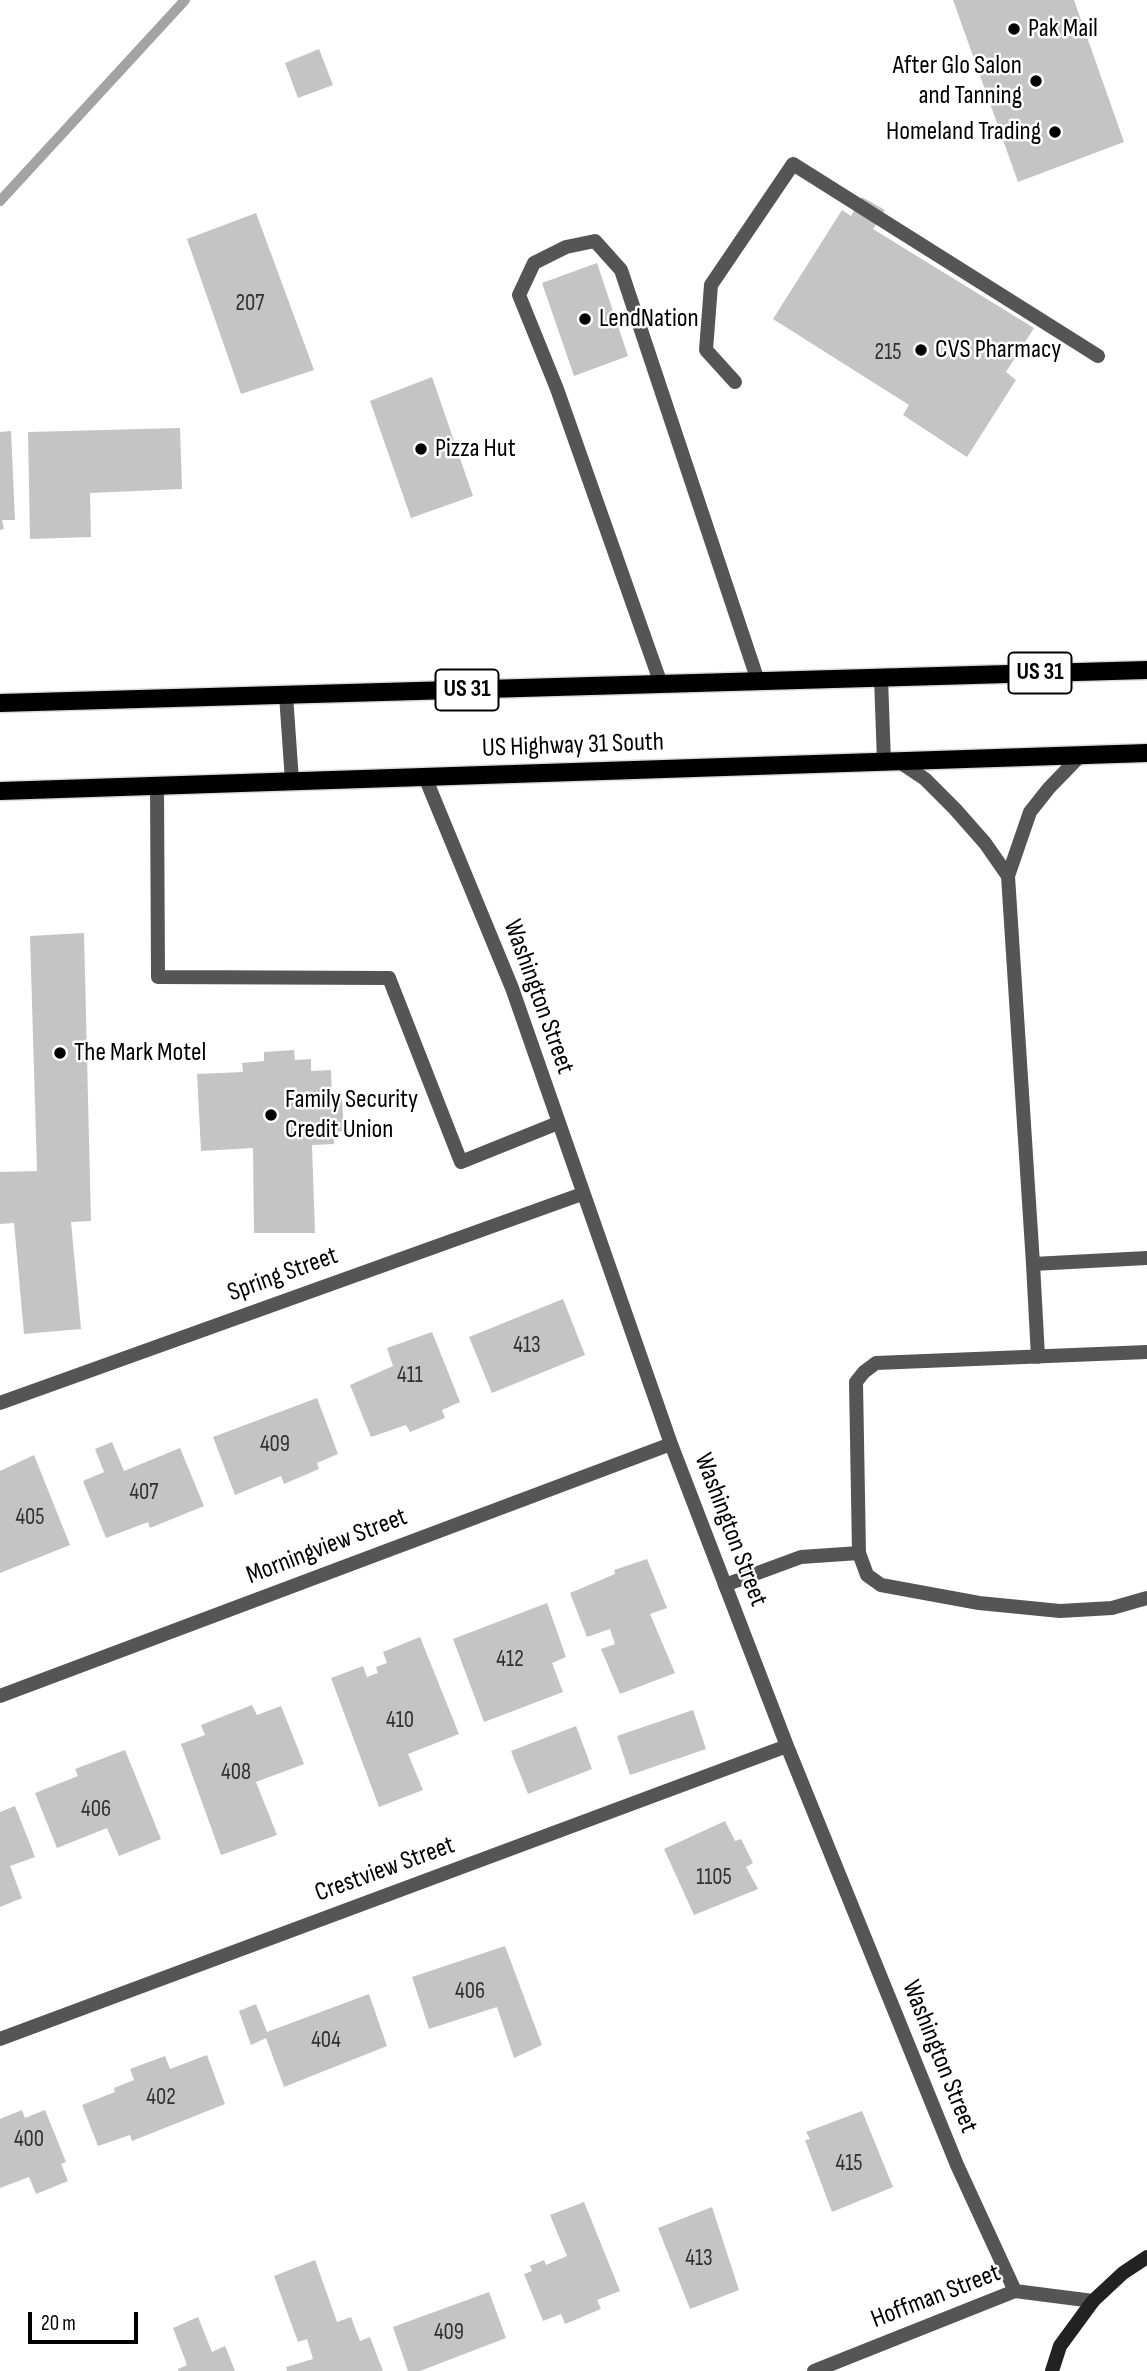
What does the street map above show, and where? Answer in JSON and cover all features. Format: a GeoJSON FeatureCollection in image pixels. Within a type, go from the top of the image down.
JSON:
{"type":"FeatureCollection","features":[{"type":"Feature","properties":{"kind":"main road","name":"US 31"},"geometry":{"type":"LineString","coordinates":[[0,703],[1147,670]]}},
{"type":"Feature","properties":{"kind":"main road","name":"US Highway 31 South"},"geometry":{"type":"LineString","coordinates":[[0,791],[1147,753]]}},
{"type":"Feature","properties":{"kind":"street"},"geometry":{"type":"LineString","coordinates":[[736,382],[706,350],[711,285],[793,164],[1098,356]]}},
{"type":"Feature","properties":{"kind":"street"},"geometry":{"type":"LineString","coordinates":[[661,684],[557,389],[519,295],[534,263],[566,247],[595,241],[621,270],[758,681]]}},
{"type":"Feature","properties":{"kind":"street"},"geometry":{"type":"LineString","coordinates":[[881,678],[891,762],[925,779],[985,843],[1008,876]]}},
{"type":"Feature","properties":{"kind":"street"},"geometry":{"type":"LineString","coordinates":[[286,695],[292,781]]}},
{"type":"Feature","properties":{"kind":"street"},"geometry":{"type":"LineString","coordinates":[[1038,1357],[1008,876],[1030,812],[1081,755]]}},
{"type":"Feature","properties":{"kind":"street","name":"Washington Street"},"geometry":{"type":"LineString","coordinates":[[425,777],[512,988],[670,1444],[787,1746],[957,2165],[1015,2291]]}},
{"type":"Feature","properties":{"kind":"street"},"geometry":{"type":"LineString","coordinates":[[157,786],[158,977],[389,978],[461,1163],[558,1123]]}},
{"type":"Feature","properties":{"kind":"street","name":"Spring Street"},"geometry":{"type":"LineString","coordinates":[[0,1403],[582,1194]]}},
{"type":"Feature","properties":{"kind":"street"},"geometry":{"type":"LineString","coordinates":[[1033,1264],[1147,1258]]}},
{"type":"Feature","properties":{"kind":"street"},"geometry":{"type":"LineString","coordinates":[[1147,1352],[876,1363],[856,1382],[859,1553],[867,1575],[881,1585],[979,1603],[1060,1611],[1112,1608],[1147,1598]]}},
{"type":"Feature","properties":{"kind":"street","name":"Morningview Street"},"geometry":{"type":"LineString","coordinates":[[0,1696],[670,1444]]}},
{"type":"Feature","properties":{"kind":"street"},"geometry":{"type":"LineString","coordinates":[[725,1585],[801,1557],[859,1553]]}},
{"type":"Feature","properties":{"kind":"street","name":"Crestview Street"},"geometry":{"type":"LineString","coordinates":[[0,2039],[787,1746]]}},
{"type":"Feature","properties":{"kind":"street"},"geometry":{"type":"LineString","coordinates":[[1052,2371],[1060,2346],[1093,2301],[1123,2273],[1147,2256]]}},
{"type":"Feature","properties":{"kind":"street","name":"Hoffman Street"},"geometry":{"type":"LineString","coordinates":[[814,2371],[1015,2291],[1093,2301]]}},
{"type":"Feature","properties":{"kind":"building"},"geometry":{"type":"Polygon","coordinates":[[[953,0],[1074,0],[1124,142],[1018,182],[953,0]]]}},
{"type":"Feature","properties":{"kind":"building"},"geometry":{"type":"Polygon","coordinates":[[[319,49],[333,85],[298,98],[285,63],[319,49]]]}},
{"type":"Feature","properties":{"kind":"building","name":"CVS Pharmacy"},"geometry":{"type":"Polygon","coordinates":[[[862,197],[885,210],[873,229],[1034,328],[1006,372],[1016,380],[967,457],[903,415],[909,405],[773,319],[842,210],[851,216],[862,197]]]}},
{"type":"Feature","properties":{"kind":"building"},"geometry":{"type":"Polygon","coordinates":[[[256,213],[314,370],[241,394],[187,239],[256,213]]]}},
{"type":"Feature","properties":{"kind":"building","name":"LendNation"},"geometry":{"type":"Polygon","coordinates":[[[597,263],[628,356],[574,376],[542,283],[597,263]]]}},
{"type":"Feature","properties":{"kind":"building","name":"Pizza Hut"},"geometry":{"type":"Polygon","coordinates":[[[432,377],[473,496],[411,518],[370,401],[432,377]]]}},
{"type":"Feature","properties":{"kind":"building"},"geometry":{"type":"Polygon","coordinates":[[[180,428],[182,489],[90,493],[91,537],[30,539],[28,432],[180,428]]]}},
{"type":"Feature","properties":{"kind":"building"},"geometry":{"type":"Polygon","coordinates":[[[11,431],[15,520],[2,520],[4,529],[0,530],[0,432],[11,431]]]}},
{"type":"Feature","properties":{"kind":"building","name":"The Mark Motel"},"geometry":{"type":"Polygon","coordinates":[[[84,933],[91,1221],[71,1222],[81,1329],[24,1334],[14,1223],[0,1224],[0,1172],[37,1171],[30,936],[84,933]]]}},
{"type":"Feature","properties":{"kind":"building","name":"Family Security Credit Union"},"geometry":{"type":"Polygon","coordinates":[[[294,1050],[295,1060],[311,1059],[311,1071],[331,1070],[332,1099],[342,1099],[344,1131],[334,1132],[334,1144],[312,1145],[315,1233],[254,1233],[253,1148],[201,1151],[197,1074],[243,1072],[242,1063],[264,1061],[264,1052],[294,1050]]]}},
{"type":"Feature","properties":{"kind":"building"},"geometry":{"type":"Polygon","coordinates":[[[563,1299],[585,1355],[492,1393],[469,1337],[563,1299]]]}},
{"type":"Feature","properties":{"kind":"building"},"geometry":{"type":"Polygon","coordinates":[[[432,1332],[460,1402],[442,1410],[445,1418],[410,1432],[406,1425],[371,1437],[350,1385],[393,1366],[387,1348],[432,1332]]]}},
{"type":"Feature","properties":{"kind":"building"},"geometry":{"type":"Polygon","coordinates":[[[317,1398],[338,1454],[317,1463],[319,1469],[284,1484],[281,1476],[235,1495],[213,1437],[317,1398]]]}},
{"type":"Feature","properties":{"kind":"building"},"geometry":{"type":"Polygon","coordinates":[[[112,1442],[124,1471],[180,1448],[204,1506],[150,1528],[148,1522],[106,1538],[83,1481],[104,1472],[95,1449],[112,1442]]]}},
{"type":"Feature","properties":{"kind":"building"},"geometry":{"type":"Polygon","coordinates":[[[34,1455],[70,1545],[0,1573],[0,1471],[34,1455]]]}},
{"type":"Feature","properties":{"kind":"building"},"geometry":{"type":"Polygon","coordinates":[[[647,1559],[667,1608],[650,1614],[675,1673],[620,1694],[601,1649],[615,1644],[610,1629],[587,1637],[570,1593],[615,1574],[614,1570],[647,1559]]]}},
{"type":"Feature","properties":{"kind":"building"},"geometry":{"type":"Polygon","coordinates":[[[547,1603],[566,1657],[552,1663],[563,1692],[484,1722],[453,1639],[547,1603]]]}},
{"type":"Feature","properties":{"kind":"building"},"geometry":{"type":"Polygon","coordinates":[[[420,1637],[459,1734],[408,1754],[423,1790],[379,1807],[331,1678],[363,1666],[367,1677],[378,1673],[376,1667],[387,1663],[383,1652],[420,1637]]]}},
{"type":"Feature","properties":{"kind":"building"},"geometry":{"type":"Polygon","coordinates":[[[252,1705],[257,1715],[281,1706],[304,1764],[256,1782],[277,1835],[221,1855],[181,1744],[205,1735],[201,1725],[252,1705]]]}},
{"type":"Feature","properties":{"kind":"building"},"geometry":{"type":"Polygon","coordinates":[[[693,1710],[706,1749],[630,1775],[617,1736],[693,1710]]]}},
{"type":"Feature","properties":{"kind":"building"},"geometry":{"type":"Polygon","coordinates":[[[576,1726],[592,1769],[528,1794],[511,1751],[576,1726]]]}},
{"type":"Feature","properties":{"kind":"building"},"geometry":{"type":"Polygon","coordinates":[[[125,1750],[161,1839],[119,1856],[107,1828],[57,1848],[35,1793],[78,1776],[75,1769],[125,1750]]]}},
{"type":"Feature","properties":{"kind":"building"},"geometry":{"type":"Polygon","coordinates":[[[15,1806],[35,1857],[10,1866],[22,1898],[0,1907],[0,1812],[15,1806]]]}},
{"type":"Feature","properties":{"kind":"building"},"geometry":{"type":"Polygon","coordinates":[[[725,1821],[735,1841],[741,1839],[753,1863],[746,1867],[758,1889],[694,1915],[664,1849],[725,1821]]]}},
{"type":"Feature","properties":{"kind":"building"},"geometry":{"type":"Polygon","coordinates":[[[505,1946],[542,2045],[514,2058],[497,2007],[429,2029],[412,1977],[505,1946]]]}},
{"type":"Feature","properties":{"kind":"building"},"geometry":{"type":"Polygon","coordinates":[[[369,1994],[387,2046],[284,2087],[266,2038],[251,2045],[239,2011],[256,2004],[267,2032],[369,1994]]]}},
{"type":"Feature","properties":{"kind":"building"},"geometry":{"type":"Polygon","coordinates":[[[207,2055],[225,2104],[132,2141],[130,2135],[98,2146],[82,2105],[115,2092],[114,2088],[134,2080],[130,2069],[165,2056],[170,2069],[207,2055]]]}},
{"type":"Feature","properties":{"kind":"building"},"geometry":{"type":"Polygon","coordinates":[[[22,2110],[25,2118],[45,2110],[66,2162],[61,2164],[68,2181],[36,2194],[29,2177],[0,2188],[0,2119],[22,2110]]]}},
{"type":"Feature","properties":{"kind":"building"},"geometry":{"type":"Polygon","coordinates":[[[862,2111],[893,2187],[832,2212],[805,2140],[810,2139],[806,2132],[862,2111]]]}},
{"type":"Feature","properties":{"kind":"building"},"geometry":{"type":"Polygon","coordinates":[[[584,2202],[620,2291],[597,2300],[601,2309],[565,2324],[561,2314],[543,2321],[524,2274],[532,2271],[530,2266],[544,2260],[546,2265],[567,2256],[550,2215],[584,2202]]]}},
{"type":"Feature","properties":{"kind":"building"},"geometry":{"type":"Polygon","coordinates":[[[712,2207],[739,2290],[690,2309],[658,2228],[712,2207]]]}},
{"type":"Feature","properties":{"kind":"building"},"geometry":{"type":"Polygon","coordinates":[[[315,2260],[337,2322],[351,2317],[360,2341],[370,2337],[383,2371],[287,2371],[286,2367],[313,2359],[307,2339],[298,2342],[274,2276],[315,2260]]]}},
{"type":"Feature","properties":{"kind":"building"},"geometry":{"type":"Polygon","coordinates":[[[489,2292],[506,2338],[420,2371],[408,2371],[393,2327],[489,2292]]]}},
{"type":"Feature","properties":{"kind":"building"},"geometry":{"type":"Polygon","coordinates":[[[198,2317],[212,2352],[225,2346],[235,2371],[178,2371],[187,2365],[173,2328],[198,2317]]]}},
{"type":"Feature","properties":{"kind":"waterway"},"geometry":{"type":"LineString","coordinates":[[0,201],[185,0]]}},
{"type":"Feature","properties":{"kind":"place","name":"Pak Mail"},"geometry":{"type":"Point","coordinates":[1014,29]}},
{"type":"Feature","properties":{"kind":"place","name":"After Glo Salon and Tanning"},"geometry":{"type":"Point","coordinates":[1036,81]}},
{"type":"Feature","properties":{"kind":"place","name":"Homeland Trading"},"geometry":{"type":"Point","coordinates":[1055,132]}},
{"type":"Feature","properties":{"kind":"place","name":"LendNation"},"geometry":{"type":"Point","coordinates":[585,319]}},
{"type":"Feature","properties":{"kind":"place","name":"CVS Pharmacy"},"geometry":{"type":"Point","coordinates":[921,350]}},
{"type":"Feature","properties":{"kind":"place","name":"Pizza Hut"},"geometry":{"type":"Point","coordinates":[421,449]}},
{"type":"Feature","properties":{"kind":"place","name":"The Mark Motel"},"geometry":{"type":"Point","coordinates":[60,1053]}},
{"type":"Feature","properties":{"kind":"place","name":"Family Security Credit Union"},"geometry":{"type":"Point","coordinates":[271,1115]}}]}
